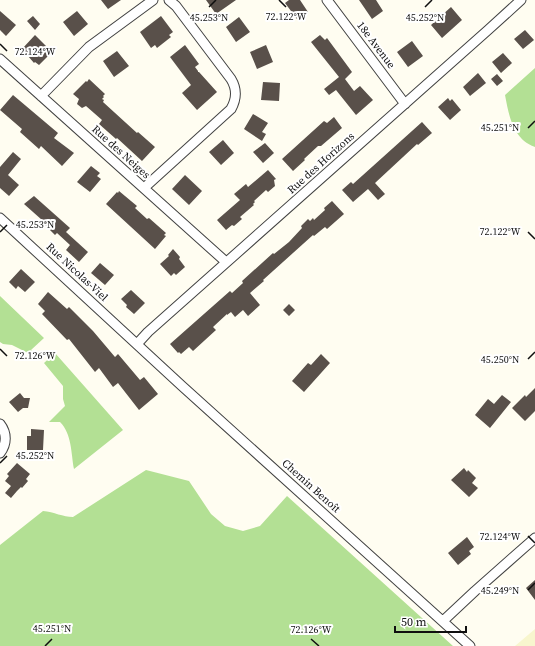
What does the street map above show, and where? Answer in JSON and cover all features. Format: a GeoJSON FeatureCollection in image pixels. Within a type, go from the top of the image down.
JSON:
{"type":"FeatureCollection","features":[{"type":"Feature","properties":{"kind":"street"},"geometry":{"type":"LineString","coordinates":[[41,96],[90,48],[153,0]]}},
{"type":"Feature","properties":{"kind":"street"},"geometry":{"type":"LineString","coordinates":[[144,188],[231,109],[236,97],[236,91],[231,79],[170,0]]}},
{"type":"Feature","properties":{"kind":"street","name":"18e Avenue"},"geometry":{"type":"LineString","coordinates":[[327,0],[405,104]]}},
{"type":"Feature","properties":{"kind":"street","name":"Rue des Horizons"},"geometry":{"type":"LineString","coordinates":[[137,344],[148,332],[226,262],[521,0]]}},
{"type":"Feature","properties":{"kind":"street","name":"Rue des Neiges"},"geometry":{"type":"LineString","coordinates":[[0,60],[226,262]]}},
{"type":"Feature","properties":{"kind":"street","name":"Rue Nicolas-Viel"},"geometry":{"type":"LineString","coordinates":[[0,218],[137,344]]}},
{"type":"Feature","properties":{"kind":"street","name":"Chemin Benoît"},"geometry":{"type":"LineString","coordinates":[[137,344],[470,646]]}},
{"type":"Feature","properties":{"kind":"street"},"geometry":{"type":"LineString","coordinates":[[0,424],[5,437],[4,446],[0,453]]}},
{"type":"Feature","properties":{"kind":"street"},"geometry":{"type":"LineString","coordinates":[[443,622],[535,538]]}},
{"type":"Feature","properties":{"kind":"shaded area"},"geometry":{"type":"Polygon","coordinates":[[[535,629],[535,646],[515,646],[535,629]]]}},
{"type":"Feature","properties":{"kind":"green space"},"geometry":{"type":"Polygon","coordinates":[[[535,68],[535,147],[517,133],[510,119],[505,95],[535,68]]]}},
{"type":"Feature","properties":{"kind":"green space"},"geometry":{"type":"Polygon","coordinates":[[[0,296],[44,338],[31,350],[38,358],[12,345],[3,344],[0,342],[0,296]]]}},
{"type":"Feature","properties":{"kind":"green space"},"geometry":{"type":"Polygon","coordinates":[[[55,353],[123,430],[74,469],[67,432],[60,422],[49,422],[65,406],[63,399],[63,386],[44,363],[55,353]]]}},
{"type":"Feature","properties":{"kind":"green space"},"geometry":{"type":"Polygon","coordinates":[[[146,470],[189,481],[211,514],[225,526],[243,531],[260,526],[287,496],[453,646],[0,646],[0,545],[43,511],[73,517],[146,470]]]}},
{"type":"Feature","properties":{"kind":"building"},"geometry":{"type":"Polygon","coordinates":[[[101,0],[121,0],[108,9],[101,0]]]}},
{"type":"Feature","properties":{"kind":"building"},"geometry":{"type":"Polygon","coordinates":[[[206,0],[236,0],[216,14],[206,0]]]}},
{"type":"Feature","properties":{"kind":"building"},"geometry":{"type":"Polygon","coordinates":[[[289,0],[300,0],[308,12],[297,19],[285,3],[289,0]]]}},
{"type":"Feature","properties":{"kind":"building"},"geometry":{"type":"Polygon","coordinates":[[[359,0],[376,0],[383,11],[372,19],[359,0]]]}},
{"type":"Feature","properties":{"kind":"building"},"geometry":{"type":"Polygon","coordinates":[[[451,7],[462,20],[442,38],[431,25],[451,7]]]}},
{"type":"Feature","properties":{"kind":"building"},"geometry":{"type":"Polygon","coordinates":[[[0,11],[16,25],[6,36],[0,30],[0,11]]]}},
{"type":"Feature","properties":{"kind":"building"},"geometry":{"type":"Polygon","coordinates":[[[77,11],[88,24],[74,36],[63,22],[77,11]]]}},
{"type":"Feature","properties":{"kind":"building"},"geometry":{"type":"Polygon","coordinates":[[[33,16],[40,24],[35,30],[27,21],[33,16]]]}},
{"type":"Feature","properties":{"kind":"building"},"geometry":{"type":"Polygon","coordinates":[[[161,16],[173,32],[169,35],[171,37],[157,48],[155,45],[151,48],[140,32],[161,16]]]}},
{"type":"Feature","properties":{"kind":"building"},"geometry":{"type":"Polygon","coordinates":[[[239,17],[250,32],[236,42],[226,27],[239,17]]]}},
{"type":"Feature","properties":{"kind":"building"},"geometry":{"type":"Polygon","coordinates":[[[525,30],[534,40],[523,49],[514,39],[525,30]]]}},
{"type":"Feature","properties":{"kind":"building"},"geometry":{"type":"Polygon","coordinates":[[[35,35],[52,52],[39,65],[35,62],[34,63],[22,49],[35,35]]]}},
{"type":"Feature","properties":{"kind":"building"},"geometry":{"type":"Polygon","coordinates":[[[320,35],[325,40],[327,38],[352,72],[345,79],[354,91],[360,86],[373,100],[356,115],[336,90],[329,95],[324,89],[339,77],[311,42],[320,35]]]}},
{"type":"Feature","properties":{"kind":"building"},"geometry":{"type":"Polygon","coordinates":[[[412,41],[423,56],[408,67],[397,52],[412,41]]]}},
{"type":"Feature","properties":{"kind":"building"},"geometry":{"type":"Polygon","coordinates":[[[185,45],[199,64],[195,67],[198,72],[217,92],[197,110],[182,93],[191,85],[170,57],[185,45]]]}},
{"type":"Feature","properties":{"kind":"building"},"geometry":{"type":"Polygon","coordinates":[[[266,45],[273,62],[257,69],[250,52],[266,45]]]}},
{"type":"Feature","properties":{"kind":"building"},"geometry":{"type":"Polygon","coordinates":[[[117,51],[129,66],[114,77],[103,61],[117,51]]]}},
{"type":"Feature","properties":{"kind":"building"},"geometry":{"type":"Polygon","coordinates":[[[503,53],[512,63],[501,73],[492,62],[503,53]]]}},
{"type":"Feature","properties":{"kind":"building"},"geometry":{"type":"Polygon","coordinates":[[[478,73],[486,83],[470,96],[463,87],[478,73]]]}},
{"type":"Feature","properties":{"kind":"building"},"geometry":{"type":"Polygon","coordinates":[[[497,74],[503,81],[497,86],[491,79],[497,74]]]}},
{"type":"Feature","properties":{"kind":"building"},"geometry":{"type":"Polygon","coordinates":[[[89,79],[105,94],[102,99],[104,100],[103,102],[155,147],[142,161],[99,124],[102,120],[86,106],[82,108],[77,104],[79,99],[73,94],[89,79]]]}},
{"type":"Feature","properties":{"kind":"building"},"geometry":{"type":"Polygon","coordinates":[[[263,82],[280,83],[279,101],[261,100],[263,82]]]}},
{"type":"Feature","properties":{"kind":"building"},"geometry":{"type":"Polygon","coordinates":[[[13,95],[58,133],[54,138],[74,153],[62,166],[41,146],[39,149],[20,132],[22,129],[0,110],[13,95]]]}},
{"type":"Feature","properties":{"kind":"building"},"geometry":{"type":"Polygon","coordinates":[[[448,98],[450,101],[452,99],[461,110],[450,120],[438,107],[448,98]]]}},
{"type":"Feature","properties":{"kind":"building"},"geometry":{"type":"Polygon","coordinates":[[[253,114],[268,123],[262,132],[266,134],[262,141],[244,129],[253,114]]]}},
{"type":"Feature","properties":{"kind":"building"},"geometry":{"type":"Polygon","coordinates":[[[334,117],[342,128],[321,146],[318,146],[293,171],[282,159],[324,121],[327,123],[334,117]]]}},
{"type":"Feature","properties":{"kind":"building"},"geometry":{"type":"Polygon","coordinates":[[[422,122],[432,133],[418,145],[417,144],[375,183],[385,194],[378,200],[368,189],[353,202],[342,190],[351,182],[353,184],[422,122]]]}},
{"type":"Feature","properties":{"kind":"building"},"geometry":{"type":"Polygon","coordinates":[[[223,140],[234,153],[221,165],[209,152],[223,140]]]}},
{"type":"Feature","properties":{"kind":"building"},"geometry":{"type":"Polygon","coordinates":[[[265,143],[274,153],[263,163],[253,152],[265,143]]]}},
{"type":"Feature","properties":{"kind":"building"},"geometry":{"type":"Polygon","coordinates":[[[13,152],[21,159],[8,175],[19,185],[9,196],[0,188],[0,167],[13,152]]]}},
{"type":"Feature","properties":{"kind":"building"},"geometry":{"type":"Polygon","coordinates":[[[91,166],[100,173],[97,176],[101,179],[90,192],[77,182],[91,166]]]}},
{"type":"Feature","properties":{"kind":"building"},"geometry":{"type":"Polygon","coordinates":[[[268,170],[276,179],[274,180],[275,186],[268,192],[266,190],[254,201],[254,205],[240,217],[242,219],[234,226],[232,225],[226,230],[217,220],[240,200],[234,194],[246,184],[248,187],[268,170]]]}},
{"type":"Feature","properties":{"kind":"building"},"geometry":{"type":"Polygon","coordinates":[[[185,175],[202,191],[189,205],[172,189],[185,175]]]}},
{"type":"Feature","properties":{"kind":"building"},"geometry":{"type":"Polygon","coordinates":[[[119,191],[137,206],[135,208],[147,219],[149,218],[166,233],[164,235],[166,236],[155,249],[106,204],[119,191]]]}},
{"type":"Feature","properties":{"kind":"building"},"geometry":{"type":"Polygon","coordinates":[[[34,196],[70,228],[66,232],[88,252],[79,262],[66,250],[70,245],[57,233],[55,235],[41,221],[42,220],[24,204],[34,196]]]}},
{"type":"Feature","properties":{"kind":"building"},"geometry":{"type":"Polygon","coordinates":[[[332,201],[344,214],[327,229],[325,227],[314,236],[313,235],[250,293],[260,305],[248,316],[243,310],[235,317],[231,312],[227,314],[213,327],[216,330],[193,351],[189,347],[181,354],[179,352],[178,353],[170,344],[230,291],[232,293],[243,283],[242,281],[273,253],[274,254],[289,242],[308,219],[310,221],[313,218],[314,220],[332,201]]]}},
{"type":"Feature","properties":{"kind":"building"},"geometry":{"type":"Polygon","coordinates":[[[173,249],[180,257],[179,259],[185,267],[176,275],[174,273],[171,276],[160,264],[169,256],[168,255],[173,249]]]}},
{"type":"Feature","properties":{"kind":"building"},"geometry":{"type":"Polygon","coordinates":[[[100,263],[114,275],[105,285],[91,273],[100,263]]]}},
{"type":"Feature","properties":{"kind":"building"},"geometry":{"type":"Polygon","coordinates":[[[21,269],[35,282],[25,292],[18,286],[16,289],[9,282],[21,269]]]}},
{"type":"Feature","properties":{"kind":"building"},"geometry":{"type":"Polygon","coordinates":[[[131,290],[145,303],[134,314],[126,307],[127,305],[121,299],[131,290]]]}},
{"type":"Feature","properties":{"kind":"building"},"geometry":{"type":"Polygon","coordinates":[[[48,292],[67,309],[69,307],[93,331],[115,357],[118,354],[140,380],[144,377],[158,394],[139,410],[118,383],[113,387],[99,368],[95,372],[69,339],[67,340],[42,314],[45,311],[38,304],[48,292]]]}},
{"type":"Feature","properties":{"kind":"building"},"geometry":{"type":"Polygon","coordinates":[[[289,304],[295,310],[289,316],[283,310],[289,304]]]}},
{"type":"Feature","properties":{"kind":"building"},"geometry":{"type":"Polygon","coordinates":[[[321,354],[330,363],[304,392],[292,381],[308,363],[311,365],[321,354]]]}},
{"type":"Feature","properties":{"kind":"building"},"geometry":{"type":"Polygon","coordinates":[[[535,388],[535,411],[525,421],[512,408],[525,395],[526,397],[535,388]]]}},
{"type":"Feature","properties":{"kind":"building"},"geometry":{"type":"Polygon","coordinates":[[[20,393],[24,398],[30,398],[28,408],[23,408],[18,412],[9,402],[20,393]]]}},
{"type":"Feature","properties":{"kind":"building"},"geometry":{"type":"Polygon","coordinates":[[[502,395],[511,402],[490,428],[475,415],[488,399],[494,404],[502,395]]]}},
{"type":"Feature","properties":{"kind":"building"},"geometry":{"type":"Polygon","coordinates":[[[31,429],[44,430],[43,450],[27,450],[27,436],[31,436],[31,429]]]}},
{"type":"Feature","properties":{"kind":"building"},"geometry":{"type":"Polygon","coordinates":[[[17,463],[30,474],[26,479],[28,481],[11,498],[5,493],[11,486],[5,481],[9,476],[7,474],[17,463]]]}},
{"type":"Feature","properties":{"kind":"building"},"geometry":{"type":"Polygon","coordinates":[[[464,468],[476,478],[472,483],[478,488],[469,497],[451,480],[464,468]]]}},
{"type":"Feature","properties":{"kind":"building"},"geometry":{"type":"Polygon","coordinates":[[[467,537],[474,547],[469,551],[471,554],[458,565],[448,553],[467,537]]]}},
{"type":"Feature","properties":{"kind":"building"},"geometry":{"type":"Polygon","coordinates":[[[535,580],[535,600],[526,588],[535,580]]]}}]}
